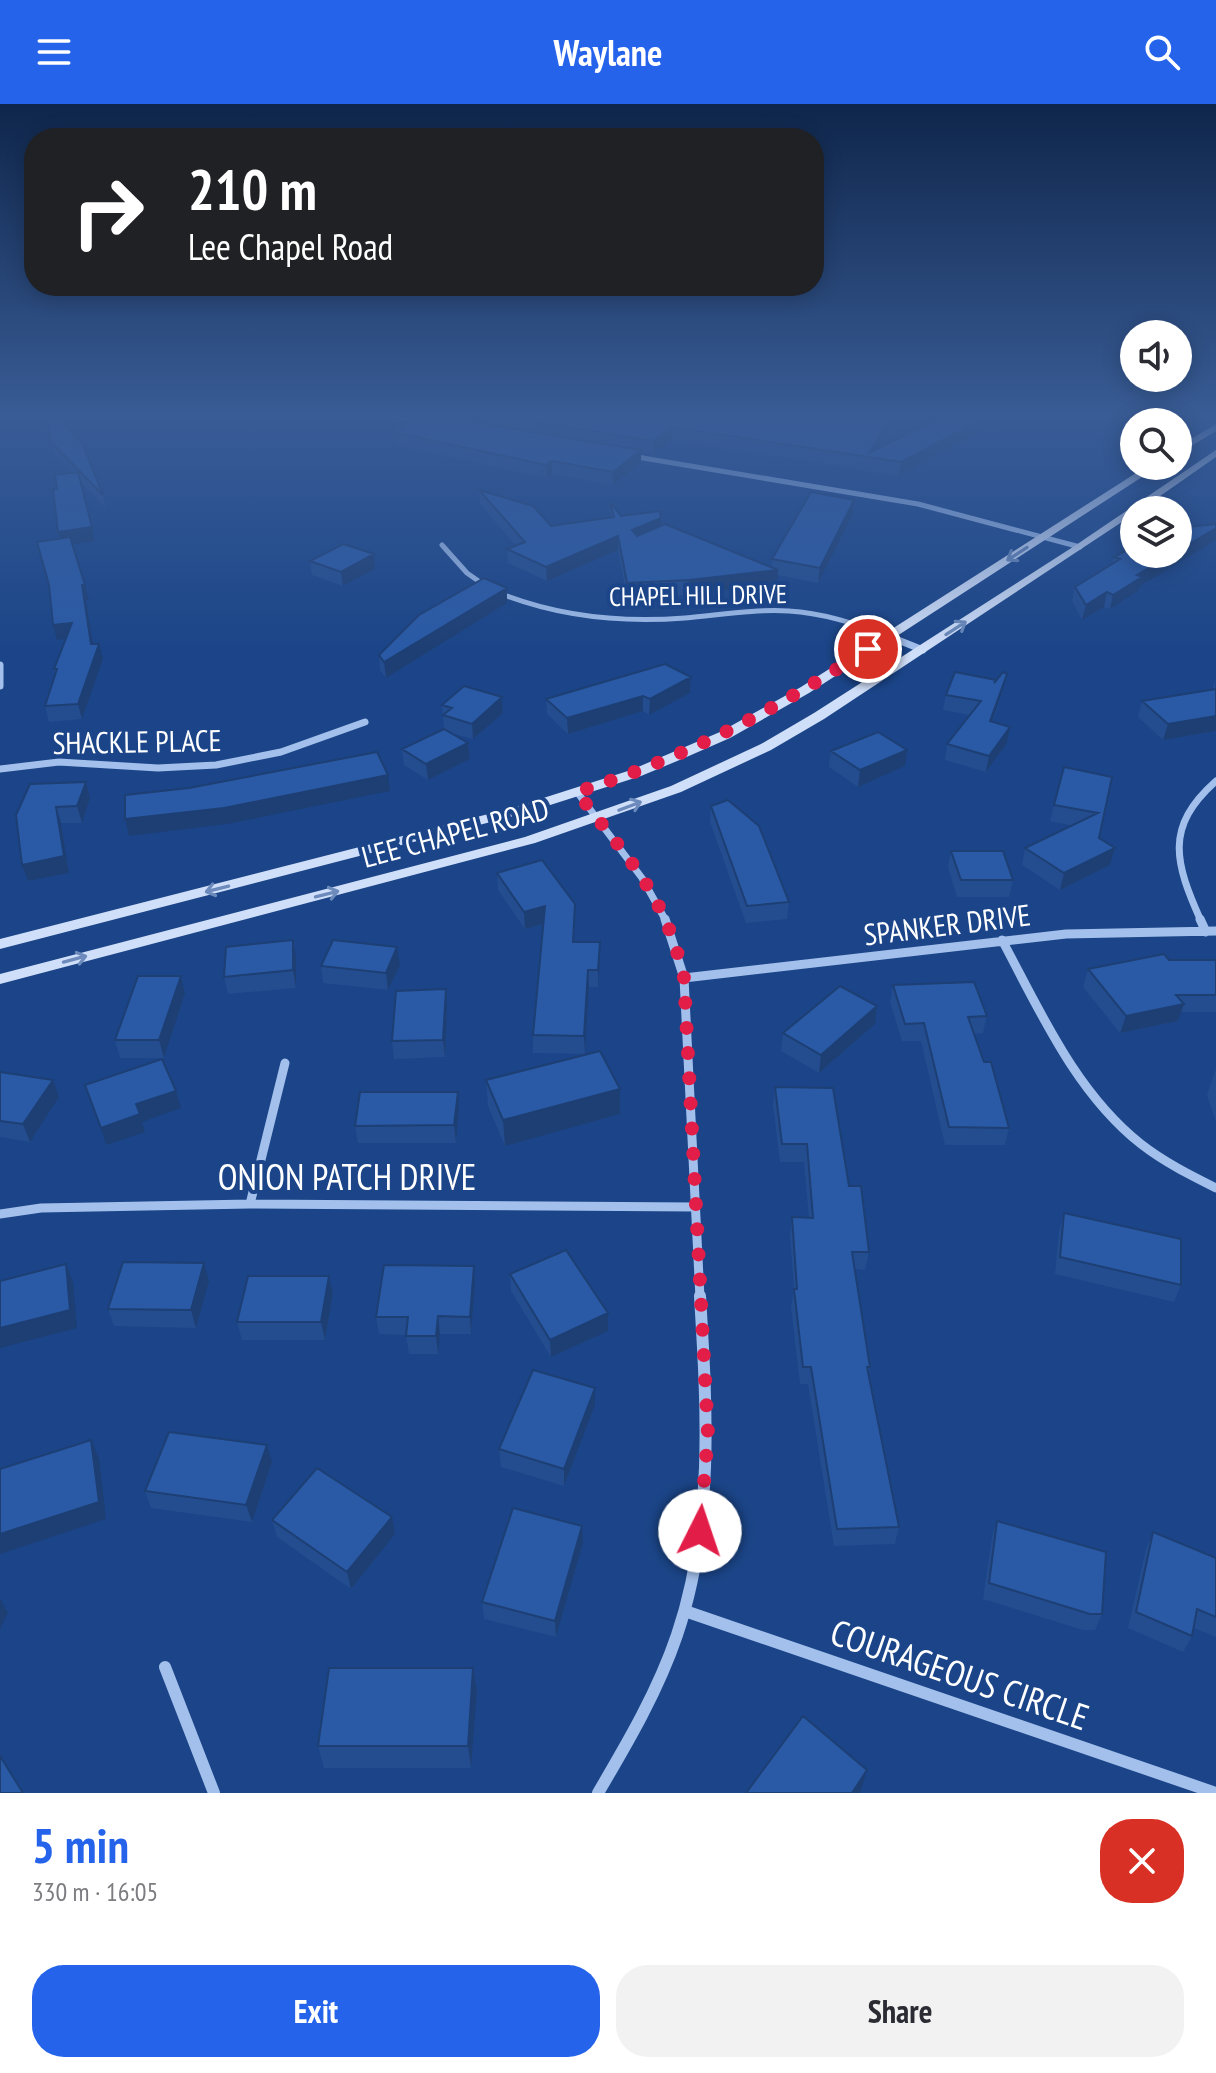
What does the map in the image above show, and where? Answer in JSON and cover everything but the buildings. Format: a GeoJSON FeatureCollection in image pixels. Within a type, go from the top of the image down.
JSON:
{"type":"FeatureCollection","features":[{"type":"Feature","properties":{"kind":"main road","name":"LEE CHAPEL ROAD"},"geometry":{"type":"LineString","coordinates":[[0,944],[517,811],[636,773],[725,735],[805,690],[1110,494]]}},
{"type":"Feature","properties":{"kind":"main road","name":"LEE CHAPEL ROAD"},"geometry":{"type":"LineString","coordinates":[[0,979],[516,844],[597,819],[676,789],[766,747],[923,650],[1157,494]]}},
{"type":"Feature","properties":{"kind":"street"},"geometry":{"type":"LineString","coordinates":[[858,494],[918,504],[1080,547]]}},
{"type":"Feature","properties":{"kind":"street","name":"CHAPEL HILL DRIVE"},"geometry":{"type":"LineString","coordinates":[[442,545],[467,573],[488,587],[524,603],[569,614],[654,620],[751,611],[792,611],[840,619],[923,650]]}},
{"type":"Feature","properties":{"kind":"street"},"geometry":{"type":"LineString","coordinates":[[0,665],[0,686]]}},
{"type":"Feature","properties":{"kind":"street","name":"SHACKLE PLACE"},"geometry":{"type":"LineString","coordinates":[[0,769],[59,762],[158,768],[216,765],[281,752],[365,722]]}},
{"type":"Feature","properties":{"kind":"street"},"geometry":{"type":"LineString","coordinates":[[1211,932],[1184,883],[1177,850],[1186,810],[1201,792],[1216,781]]}},
{"type":"Feature","properties":{"kind":"street"},"geometry":{"type":"LineString","coordinates":[[577,792],[653,890],[677,946],[684,978],[708,1434],[700,1531],[685,1611],[669,1657],[623,1751],[598,1793]]}},
{"type":"Feature","properties":{"kind":"street","name":"SPANKER DRIVE"},"geometry":{"type":"LineString","coordinates":[[684,978],[758,972],[1066,934],[1211,932]]}},
{"type":"Feature","properties":{"kind":"street"},"geometry":{"type":"LineString","coordinates":[[1002,940],[1082,1083],[1099,1107],[1125,1133],[1158,1158],[1216,1188]]}},
{"type":"Feature","properties":{"kind":"street"},"geometry":{"type":"LineString","coordinates":[[250,1204],[285,1063]]}},
{"type":"Feature","properties":{"kind":"street","name":"ONION PATCH DRIVE"},"geometry":{"type":"LineString","coordinates":[[0,1214],[41,1208],[250,1204],[695,1207]]}},
{"type":"Feature","properties":{"kind":"street","name":"COURAGEOUS CIRCLE"},"geometry":{"type":"LineString","coordinates":[[685,1611],[1216,1793]]}},
{"type":"Feature","properties":{"kind":"street"},"geometry":{"type":"LineString","coordinates":[[165,1667],[214,1793]]}},
{"type":"Feature","properties":{"kind":"route"},"geometry":{"type":"LineString","coordinates":[[700,1531],[708,1434],[684,978],[677,946],[653,890],[577,792],[636,773],[725,735],[805,690],[868,649]]}}]}
